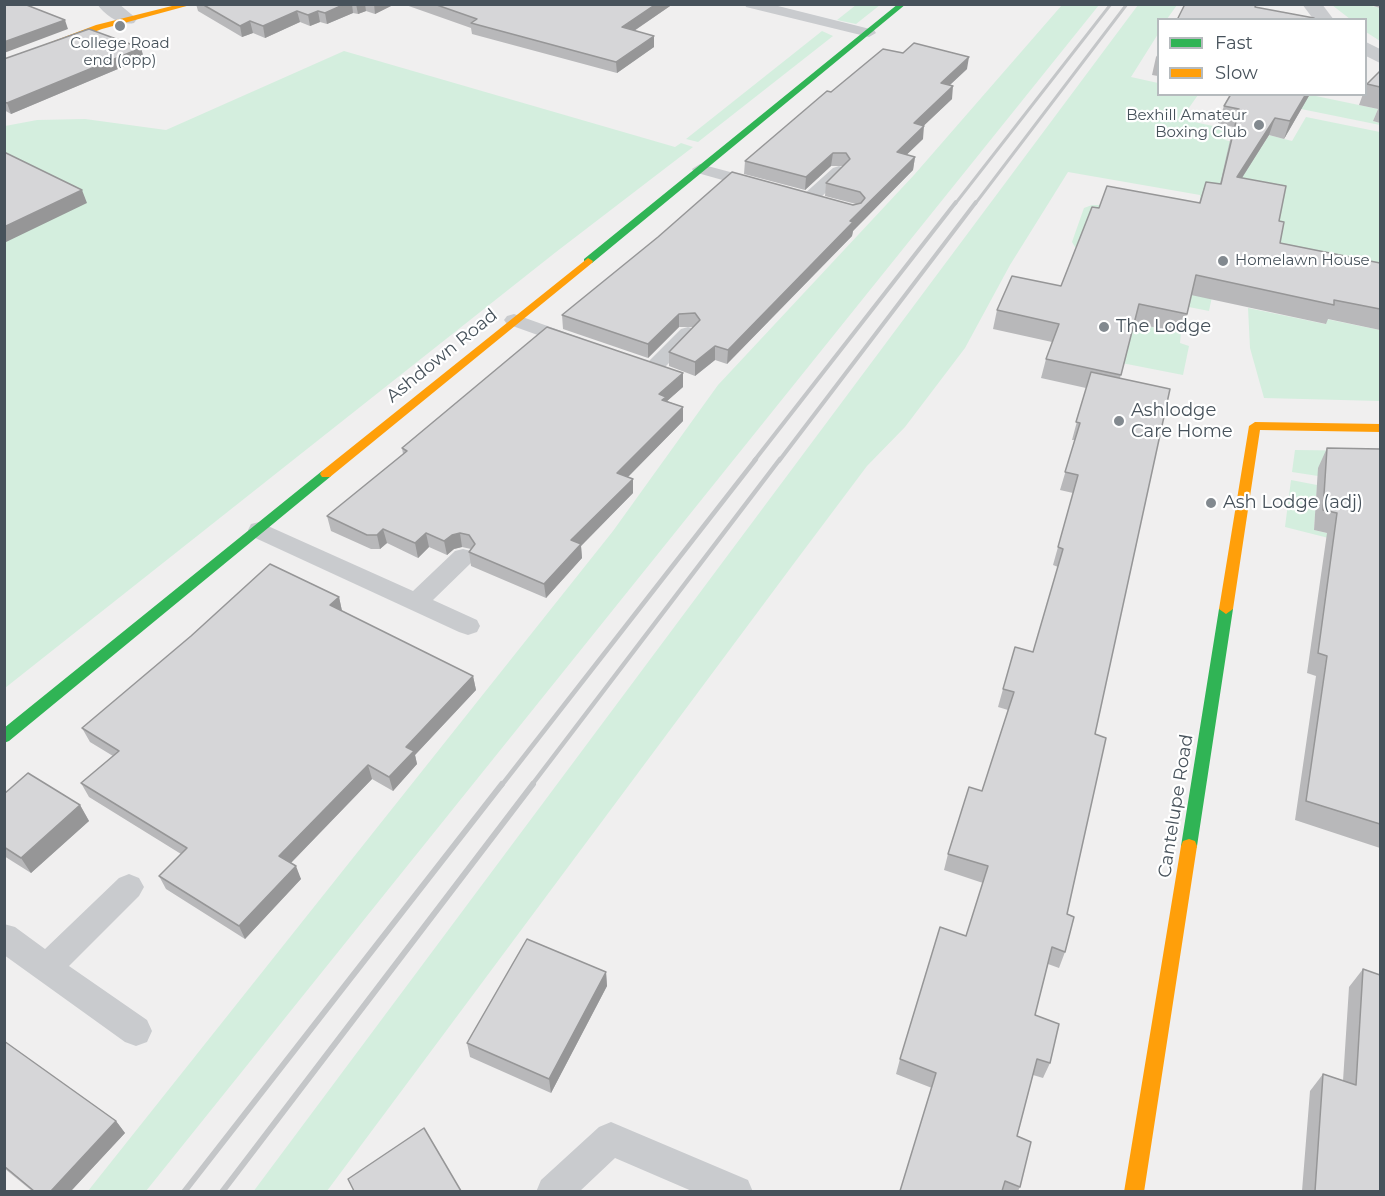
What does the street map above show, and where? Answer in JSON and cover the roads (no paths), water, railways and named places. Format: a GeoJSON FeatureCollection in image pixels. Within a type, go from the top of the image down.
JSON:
{"type":"FeatureCollection","features":[{"type":"Feature","properties":{"kind":"street"},"geometry":{"type":"LineString","coordinates":[[106,4],[127,19]]}},
{"type":"Feature","properties":{"kind":"street"},"geometry":{"type":"LineString","coordinates":[[4,63],[99,27],[191,4]]}},
{"type":"Feature","properties":{"kind":"street","name":"Ashdown Road"},"geometry":{"type":"LineString","coordinates":[[4,737],[903,4]]}},
{"type":"Feature","properties":{"kind":"street"},"geometry":{"type":"LineString","coordinates":[[1311,4],[1323,18]]}},
{"type":"Feature","properties":{"kind":"street"},"geometry":{"type":"LineString","coordinates":[[1367,49],[1380,57]]}},
{"type":"Feature","properties":{"kind":"street","name":"Cantelupe Road"},"geometry":{"type":"LineString","coordinates":[[1134,1191],[1255,426],[1380,428]]}},
{"type":"Feature","properties":{"kind":"lane"},"geometry":{"type":"LineString","coordinates":[[751,4],[869,33]]}},
{"type":"Feature","properties":{"kind":"lane"},"geometry":{"type":"LineString","coordinates":[[700,169],[776,190]]}},
{"type":"Feature","properties":{"kind":"lane"},"geometry":{"type":"LineString","coordinates":[[831,205],[804,197],[839,171]]}},
{"type":"Feature","properties":{"kind":"lane"},"geometry":{"type":"LineString","coordinates":[[514,320],[588,347]]}},
{"type":"Feature","properties":{"kind":"lane"},"geometry":{"type":"LineString","coordinates":[[652,369],[688,333]]}},
{"type":"Feature","properties":{"kind":"lane"},"geometry":{"type":"LineString","coordinates":[[631,362],[675,377]]}},
{"type":"Feature","properties":{"kind":"lane"},"geometry":{"type":"LineString","coordinates":[[259,530],[468,626]]}},
{"type":"Feature","properties":{"kind":"lane"},"geometry":{"type":"LineString","coordinates":[[416,602],[463,557]]}},
{"type":"Feature","properties":{"kind":"lane"},"geometry":{"type":"LineString","coordinates":[[46,967],[129,887]]}},
{"type":"Feature","properties":{"kind":"lane"},"geometry":{"type":"LineString","coordinates":[[4,937],[136,1030]]}},
{"type":"Feature","properties":{"kind":"lane"},"geometry":{"type":"LineString","coordinates":[[553,1191],[611,1139],[736,1191]]}},
{"type":"Feature","properties":{"kind":"railway"},"geometry":{"type":"LineString","coordinates":[[955,204],[1111,4]]}},
{"type":"Feature","properties":{"kind":"railway"},"geometry":{"type":"LineString","coordinates":[[975,204],[1127,4]]}},
{"type":"Feature","properties":{"kind":"railway"},"geometry":{"type":"LineString","coordinates":[[754,461],[956,202]]}},
{"type":"Feature","properties":{"kind":"railway"},"geometry":{"type":"LineString","coordinates":[[779,461],[976,202]]}},
{"type":"Feature","properties":{"kind":"railway"},"geometry":{"type":"LineString","coordinates":[[501,786],[756,459]]}},
{"type":"Feature","properties":{"kind":"railway"},"geometry":{"type":"LineString","coordinates":[[531,786],[780,459]]}},
{"type":"Feature","properties":{"kind":"railway"},"geometry":{"type":"LineString","coordinates":[[184,1192],[502,784]]}},
{"type":"Feature","properties":{"kind":"railway"},"geometry":{"type":"LineString","coordinates":[[222,1192],[533,784]]}},
{"type":"Feature","properties":{"kind":"place","name":"College Road end (opp)"},"geometry":{"type":"Point","coordinates":[120,26]}},
{"type":"Feature","properties":{"kind":"place","name":"Bexhill Amateur Boxing Club"},"geometry":{"type":"Point","coordinates":[1259,125]}},
{"type":"Feature","properties":{"kind":"place","name":"Homelawn House"},"geometry":{"type":"Point","coordinates":[1223,261]}},
{"type":"Feature","properties":{"kind":"place","name":"The Lodge"},"geometry":{"type":"Point","coordinates":[1104,327]}},
{"type":"Feature","properties":{"kind":"place","name":"Ashlodge Care Home"},"geometry":{"type":"Point","coordinates":[1119,421]}},
{"type":"Feature","properties":{"kind":"place","name":"Ash Lodge (adj)"},"geometry":{"type":"Point","coordinates":[1211,503]}}]}
